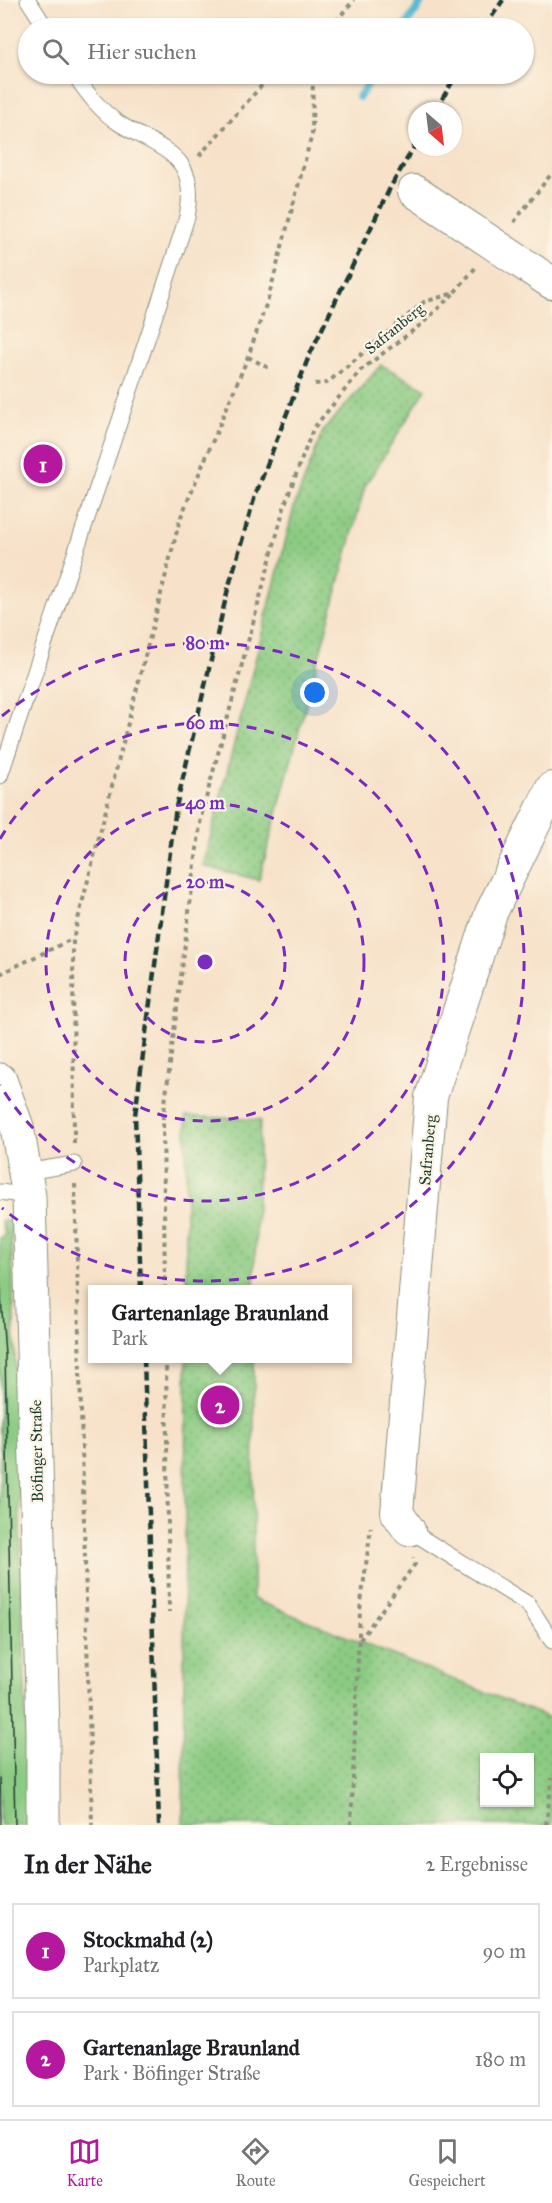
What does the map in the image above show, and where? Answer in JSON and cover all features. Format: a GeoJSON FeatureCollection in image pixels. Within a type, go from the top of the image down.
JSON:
{"type":"FeatureCollection","features":[{"type":"Feature","properties":{"kind":"street"},"geometry":{"type":"LineString","coordinates":[[414,191],[552,283]]}},
{"type":"Feature","properties":{"kind":"street","name":"Safranberg"},"geometry":{"type":"LineString","coordinates":[[409,1530],[397,1513],[431,1097],[491,913],[552,788]]}},
{"type":"Feature","properties":{"kind":"street","name":"Böfinger Straße"},"geometry":{"type":"LineString","coordinates":[[0,1080],[17,1127],[43,1731],[44,1825]]}},
{"type":"Feature","properties":{"kind":"lane"},"geometry":{"type":"LineString","coordinates":[[28,0],[40,18]]}},
{"type":"Feature","properties":{"kind":"lane"},"geometry":{"type":"LineString","coordinates":[[0,776],[138,371],[191,201],[190,185],[185,172],[171,153],[102,110],[82,84]]}},
{"type":"Feature","properties":{"kind":"lane"},"geometry":{"type":"LineString","coordinates":[[18,1186],[74,1164]]}},
{"type":"Feature","properties":{"kind":"lane"},"geometry":{"type":"LineString","coordinates":[[409,1530],[528,1604],[552,1641]]}},
{"type":"Feature","properties":{"kind":"path"},"geometry":{"type":"LineString","coordinates":[[345,0],[349,5]]}},
{"type":"Feature","properties":{"kind":"path"},"geometry":{"type":"LineString","coordinates":[[338,18],[354,0]]}},
{"type":"Feature","properties":{"kind":"path"},"geometry":{"type":"LineString","coordinates":[[185,172],[263,84]]}},
{"type":"Feature","properties":{"kind":"path"},"geometry":{"type":"LineString","coordinates":[[92,1825],[74,1164],[73,939],[180,519],[248,357],[268,299],[312,134],[313,84]]}},
{"type":"Feature","properties":{"kind":"path"},"geometry":{"type":"LineString","coordinates":[[165,1285],[162,1119],[201,817],[285,504],[313,429],[361,370],[423,323],[454,293],[496,245],[552,173]]}},
{"type":"Feature","properties":{"kind":"path","name":"Safranberg"},"geometry":{"type":"LineString","coordinates":[[315,384],[327,383],[424,302],[454,293]]}},
{"type":"Feature","properties":{"kind":"path"},"geometry":{"type":"LineString","coordinates":[[248,357],[270,368]]}},
{"type":"Feature","properties":{"kind":"path"},"geometry":{"type":"LineString","coordinates":[[0,974],[73,939]]}},
{"type":"Feature","properties":{"kind":"path"},"geometry":{"type":"LineString","coordinates":[[166,1363],[169,1612]]}},
{"type":"Feature","properties":{"kind":"path"},"geometry":{"type":"LineString","coordinates":[[351,1825],[360,1610],[372,1519]]}},
{"type":"Feature","properties":{"kind":"path"},"geometry":{"type":"LineString","coordinates":[[359,1641],[415,1564],[409,1530]]}},
{"type":"Feature","properties":{"kind":"path"},"geometry":{"type":"LineString","coordinates":[[546,1825],[552,1778]]}},
{"type":"Feature","properties":{"kind":"green space"},"geometry":{"type":"Polygon","coordinates":[[[381,365],[426,389],[365,486],[259,880],[203,866],[294,507],[323,431],[381,365]]]}},
{"type":"Feature","properties":{"kind":"green space"},"geometry":{"type":"Polygon","coordinates":[[[186,1116],[260,1120],[254,1285],[186,1285],[186,1116]]]}},
{"type":"Feature","properties":{"kind":"green space"},"geometry":{"type":"Polygon","coordinates":[[[1,1221],[11,1221],[29,1825],[0,1825],[0,1238],[6,1235],[1,1221]]]}},
{"type":"Feature","properties":{"kind":"green space"},"geometry":{"type":"Polygon","coordinates":[[[186,1363],[254,1363],[253,1599],[552,1719],[552,1825],[183,1825],[186,1363]]]}},
{"type":"Feature","properties":{"kind":"waterway"},"geometry":{"type":"LineString","coordinates":[[411,18],[423,0]]}},
{"type":"Feature","properties":{"kind":"waterway"},"geometry":{"type":"LineString","coordinates":[[359,97],[367,84]]}},
{"type":"Feature","properties":{"kind":"tram line"},"geometry":{"type":"LineString","coordinates":[[0,1282],[5,1355],[15,1825]]}},
{"type":"Feature","properties":{"kind":"tram line"},"geometry":{"type":"LineString","coordinates":[[0,1779],[1,1825]]}},
{"type":"Feature","properties":{"kind":"railway"},"geometry":{"type":"LineString","coordinates":[[491,18],[503,0]]}},
{"type":"Feature","properties":{"kind":"railway"},"geometry":{"type":"LineString","coordinates":[[440,102],[451,84]]}},
{"type":"Feature","properties":{"kind":"railway"},"geometry":{"type":"LineString","coordinates":[[141,1285],[135,1115],[176,807],[228,589],[255,496],[309,356],[391,186],[409,156]]}},
{"type":"Feature","properties":{"kind":"railway"},"geometry":{"type":"LineString","coordinates":[[144,1363],[159,1825]]}},
{"type":"Feature","properties":{"kind":"place","name":"Stockmahd (2)"},"geometry":{"type":"Point","coordinates":[43,464]}},
{"type":"Feature","properties":{"kind":"place","name":"Gartenanlage Braunland"},"geometry":{"type":"Point","coordinates":[220,1405]}}]}
